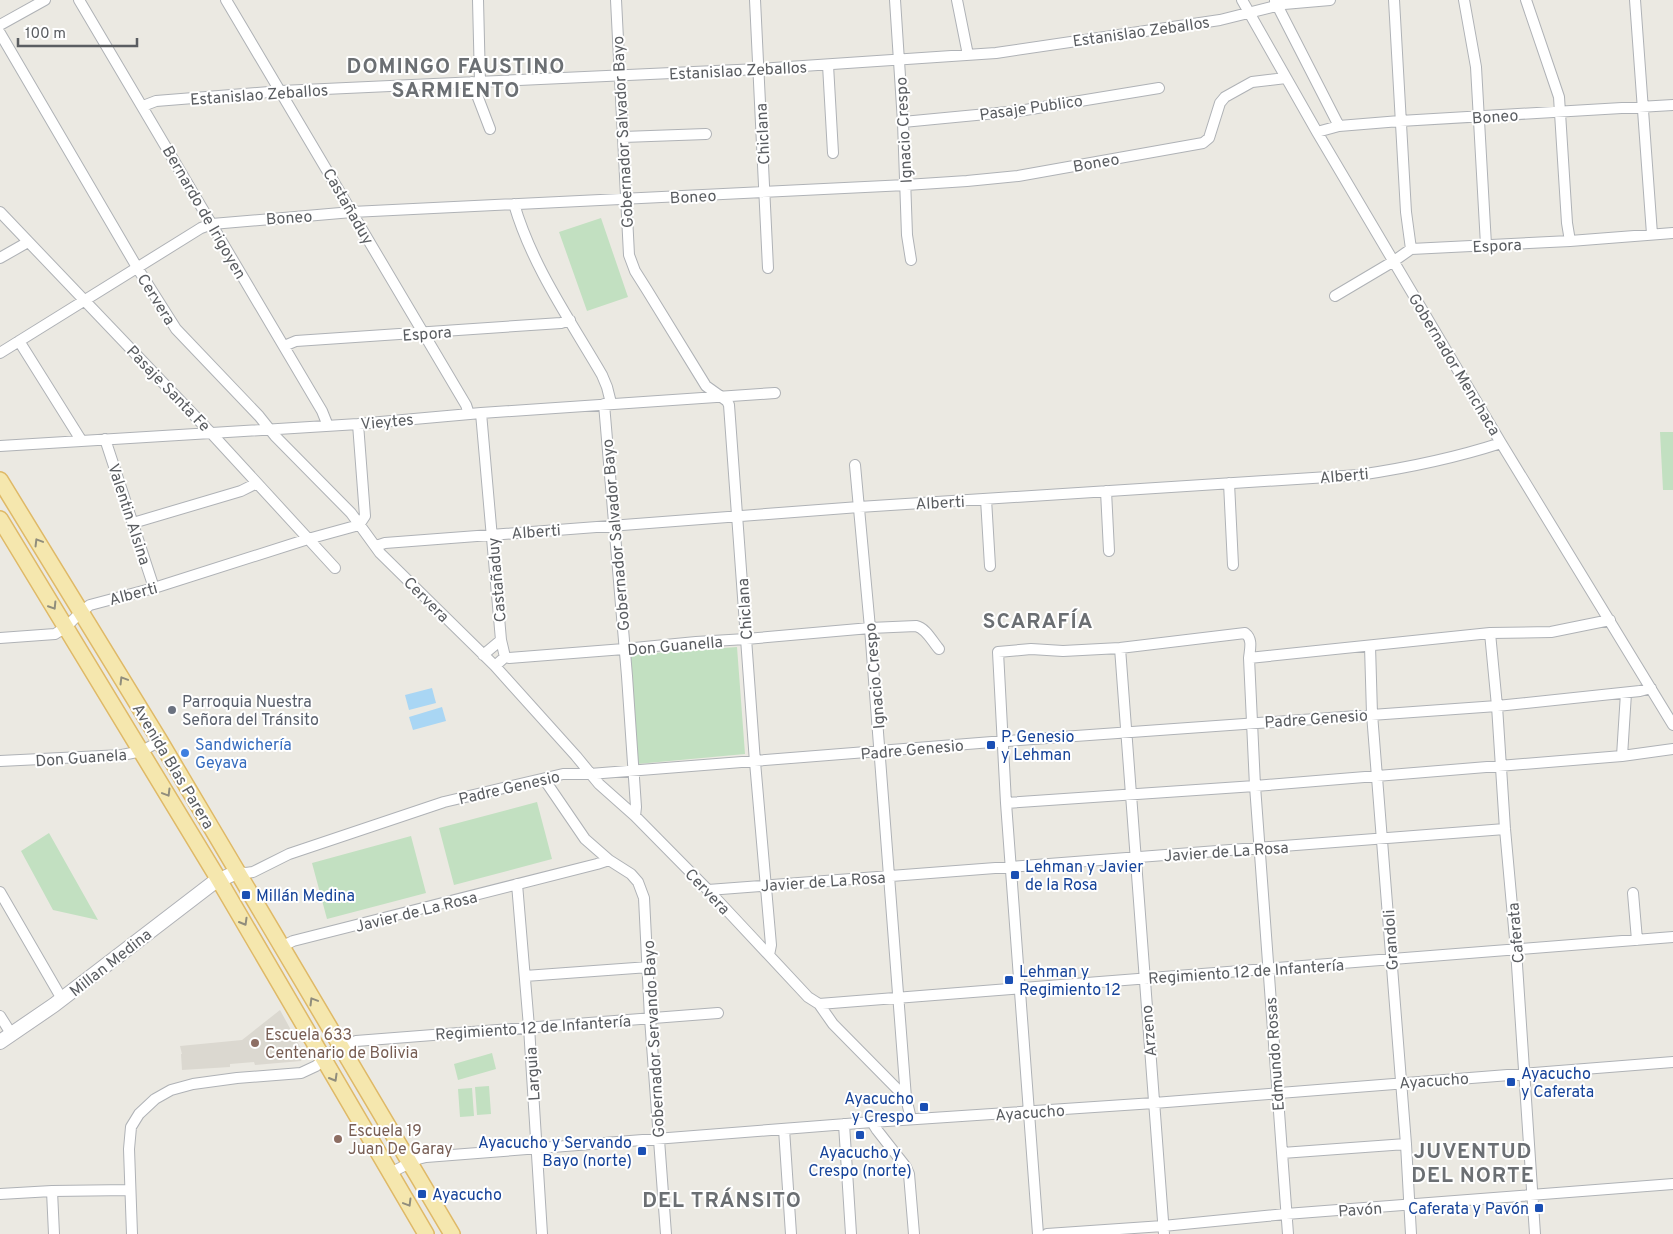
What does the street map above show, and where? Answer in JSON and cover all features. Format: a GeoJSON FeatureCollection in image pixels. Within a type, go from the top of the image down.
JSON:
{"type":"FeatureCollection","features":[{"type":"Feature","properties":{"kind":"main road","name":"Avenida Blas Parera"},"geometry":{"type":"LineString","coordinates":[[0,480],[160,741],[452,1234]]}},
{"type":"Feature","properties":{"kind":"main road","name":"Avenida Blas Parera"},"geometry":{"type":"LineString","coordinates":[[0,519],[219,880],[426,1234]]}},
{"type":"Feature","properties":{"kind":"street"},"geometry":{"type":"LineString","coordinates":[[0,25],[45,0]]}},
{"type":"Feature","properties":{"kind":"street","name":"Bernardo de Irigoyen"},"geometry":{"type":"LineString","coordinates":[[79,0],[322,411],[328,426]]}},
{"type":"Feature","properties":{"kind":"street","name":"Castañaduy"},"geometry":{"type":"LineString","coordinates":[[226,0],[466,405],[469,414]]}},
{"type":"Feature","properties":{"kind":"street"},"geometry":{"type":"LineString","coordinates":[[478,0],[476,82],[490,129]]}},
{"type":"Feature","properties":{"kind":"street","name":"Gobernador Salvador Bayo"},"geometry":{"type":"LineString","coordinates":[[616,0],[629,255],[635,271],[646,290]]}},
{"type":"Feature","properties":{"kind":"street","name":"Chiclana"},"geometry":{"type":"LineString","coordinates":[[755,0],[768,268]]}},
{"type":"Feature","properties":{"kind":"street","name":"Ignacio Crespo"},"geometry":{"type":"LineString","coordinates":[[895,0],[903,122],[907,235],[910,260]]}},
{"type":"Feature","properties":{"kind":"street"},"geometry":{"type":"LineString","coordinates":[[957,0],[968,55]]}},
{"type":"Feature","properties":{"kind":"street","name":"Gobernador Menchaca"},"geometry":{"type":"LineString","coordinates":[[1242,0],[1317,132],[1501,443],[1673,725]]}},
{"type":"Feature","properties":{"kind":"street","name":"Estanislao Zeballos"},"geometry":{"type":"LineString","coordinates":[[143,106],[156,101],[281,91],[759,70],[1003,52],[1220,20],[1276,3],[1330,0]]}},
{"type":"Feature","properties":{"kind":"street"},"geometry":{"type":"LineString","coordinates":[[1335,296],[1394,261],[1411,248],[1406,212],[1394,0]]}},
{"type":"Feature","properties":{"kind":"street"},"geometry":{"type":"LineString","coordinates":[[1464,0],[1476,67],[1486,245]]}},
{"type":"Feature","properties":{"kind":"street"},"geometry":{"type":"LineString","coordinates":[[1526,0],[1555,84],[1561,111],[1566,223],[1570,241]]}},
{"type":"Feature","properties":{"kind":"street"},"geometry":{"type":"LineString","coordinates":[[1636,0],[1652,234]]}},
{"type":"Feature","properties":{"kind":"street"},"geometry":{"type":"LineString","coordinates":[[1276,3],[1339,126]]}},
{"type":"Feature","properties":{"kind":"street","name":"Cervera"},"geometry":{"type":"LineString","coordinates":[[0,33],[138,269],[176,329],[351,513],[376,546],[484,654],[599,784],[635,816],[708,890],[808,997],[820,1004],[833,1024],[906,1098]]}},
{"type":"Feature","properties":{"kind":"street"},"geometry":{"type":"LineString","coordinates":[[828,65],[833,153]]}},
{"type":"Feature","properties":{"kind":"street","name":"Boneo"},"geometry":{"type":"LineString","coordinates":[[85,301],[201,228],[212,224],[352,212],[906,186],[1018,176],[1203,143],[1209,138],[1220,103],[1224,97],[1252,82],[1286,78]]}},
{"type":"Feature","properties":{"kind":"street","name":"Pasaje Publico"},"geometry":{"type":"LineString","coordinates":[[903,122],[1019,111],[1158,88]]}},
{"type":"Feature","properties":{"kind":"street","name":"Boneo"},"geometry":{"type":"LineString","coordinates":[[1317,132],[1339,126],[1400,121],[1673,105]]}},
{"type":"Feature","properties":{"kind":"street"},"geometry":{"type":"LineString","coordinates":[[623,137],[706,134]]}},
{"type":"Feature","properties":{"kind":"street","name":"Gobernador Salvador Bayo"},"geometry":{"type":"LineString","coordinates":[[514,204],[534,259],[602,375],[607,387],[615,526],[636,807],[635,816]]}},
{"type":"Feature","properties":{"kind":"street","name":"Pasaje Santa Fe"},"geometry":{"type":"LineString","coordinates":[[0,212],[212,434],[334,568]]}},
{"type":"Feature","properties":{"kind":"street","name":"Espora"},"geometry":{"type":"LineString","coordinates":[[1411,248],[1673,234]]}},
{"type":"Feature","properties":{"kind":"street"},"geometry":{"type":"LineString","coordinates":[[0,258],[28,242]]}},
{"type":"Feature","properties":{"kind":"street","name":"Chiclana"},"geometry":{"type":"LineString","coordinates":[[646,290],[706,386],[727,401],[729,405],[755,762],[767,885],[771,946],[769,955]]}},
{"type":"Feature","properties":{"kind":"street"},"geometry":{"type":"LineString","coordinates":[[0,353],[85,301]]}},
{"type":"Feature","properties":{"kind":"street","name":"Espora"},"geometry":{"type":"LineString","coordinates":[[284,346],[296,341],[561,323],[570,320]]}},
{"type":"Feature","properties":{"kind":"street"},"geometry":{"type":"LineString","coordinates":[[19,341],[81,440]]}},
{"type":"Feature","properties":{"kind":"street","name":"Vieytes"},"geometry":{"type":"LineString","coordinates":[[0,446],[212,434],[775,393]]}},
{"type":"Feature","properties":{"kind":"street","name":"Castañaduy"},"geometry":{"type":"LineString","coordinates":[[481,413],[501,640],[505,657]]}},
{"type":"Feature","properties":{"kind":"street"},"geometry":{"type":"LineString","coordinates":[[358,424],[365,516],[359,525]]}},
{"type":"Feature","properties":{"kind":"street","name":"Valentin Alsina"},"geometry":{"type":"LineString","coordinates":[[105,439],[154,588]]}},
{"type":"Feature","properties":{"kind":"street","name":"Alberti"},"geometry":{"type":"LineString","coordinates":[[376,546],[385,543],[493,534],[859,507],[1373,473],[1483,449],[1501,443]]}},
{"type":"Feature","properties":{"kind":"street","name":"Ignacio Crespo"},"geometry":{"type":"LineString","coordinates":[[855,465],[880,752],[906,1098]]}},
{"type":"Feature","properties":{"kind":"street"},"geometry":{"type":"LineString","coordinates":[[133,523],[241,491],[257,483]]}},
{"type":"Feature","properties":{"kind":"street"},"geometry":{"type":"LineString","coordinates":[[1229,483],[1232,565]]}},
{"type":"Feature","properties":{"kind":"street"},"geometry":{"type":"LineString","coordinates":[[1106,491],[1109,551]]}},
{"type":"Feature","properties":{"kind":"street"},"geometry":{"type":"LineString","coordinates":[[986,499],[990,566]]}},
{"type":"Feature","properties":{"kind":"street","name":"Alberti"},"geometry":{"type":"LineString","coordinates":[[66,628],[90,605],[154,588],[308,539],[359,525]]}},
{"type":"Feature","properties":{"kind":"street"},"geometry":{"type":"LineString","coordinates":[[1249,658],[1490,633],[1551,632],[1610,620]]}},
{"type":"Feature","properties":{"kind":"street","name":"Don Guanella"},"geometry":{"type":"LineString","coordinates":[[505,657],[916,626],[920,627],[939,649]]}},
{"type":"Feature","properties":{"kind":"street"},"geometry":{"type":"LineString","coordinates":[[0,638],[55,634],[66,628]]}},
{"type":"Feature","properties":{"kind":"street","name":"Caferata"},"geometry":{"type":"LineString","coordinates":[[1490,633],[1516,950],[1535,1234]]}},
{"type":"Feature","properties":{"kind":"street","name":"Edmundo Rosas"},"geometry":{"type":"LineString","coordinates":[[1120,648],[1241,634],[1248,636],[1250,641],[1249,658],[1255,786],[1288,1234]]}},
{"type":"Feature","properties":{"kind":"street"},"geometry":{"type":"LineString","coordinates":[[484,654],[501,640]]}},
{"type":"Feature","properties":{"kind":"street","name":"Grandoli"},"geometry":{"type":"LineString","coordinates":[[1370,646],[1372,714],[1406,1144],[1411,1234]]}},
{"type":"Feature","properties":{"kind":"street"},"geometry":{"type":"LineString","coordinates":[[1038,1234],[1006,803],[998,652],[1120,648]]}},
{"type":"Feature","properties":{"kind":"street","name":"Arzeno"},"geometry":{"type":"LineString","coordinates":[[1120,648],[1164,1230]]}},
{"type":"Feature","properties":{"kind":"street"},"geometry":{"type":"LineString","coordinates":[[495,666],[505,657]]}},
{"type":"Feature","properties":{"kind":"street","name":"Padre Genesio"},"geometry":{"type":"LineString","coordinates":[[219,880],[237,872],[253,872],[289,854],[444,802],[563,774],[590,774],[755,762],[1497,706],[1626,693],[1651,688]]}},
{"type":"Feature","properties":{"kind":"street"},"geometry":{"type":"LineString","coordinates":[[1622,756],[1626,693]]}},
{"type":"Feature","properties":{"kind":"street","name":"Don Guanela"},"geometry":{"type":"LineString","coordinates":[[0,761],[122,755],[142,751],[160,741]]}},
{"type":"Feature","properties":{"kind":"street"},"geometry":{"type":"LineString","coordinates":[[1006,803],[1255,786],[1622,756],[1673,749]]}},
{"type":"Feature","properties":{"kind":"street","name":"Gobernador Servando Bayo"},"geometry":{"type":"LineString","coordinates":[[544,779],[585,839],[609,860],[631,874],[642,889],[649,967],[650,1018],[666,1234]]}},
{"type":"Feature","properties":{"kind":"street","name":"Javier de La Rosa"},"geometry":{"type":"LineString","coordinates":[[708,890],[1505,829]]}},
{"type":"Feature","properties":{"kind":"street","name":"Javier de La Rosa"},"geometry":{"type":"LineString","coordinates":[[281,947],[293,941],[609,860]]}},
{"type":"Feature","properties":{"kind":"street","name":"Millan Medina"},"geometry":{"type":"LineString","coordinates":[[6,1038],[62,999],[219,880]]}},
{"type":"Feature","properties":{"kind":"street","name":"Larguia"},"geometry":{"type":"LineString","coordinates":[[517,884],[529,1027],[542,1234]]}},
{"type":"Feature","properties":{"kind":"street"},"geometry":{"type":"LineString","coordinates":[[0,892],[62,999]]}},
{"type":"Feature","properties":{"kind":"street"},"geometry":{"type":"LineString","coordinates":[[1633,893],[1637,940]]}},
{"type":"Feature","properties":{"kind":"street","name":"Regimiento 12 de Infantería"},"geometry":{"type":"LineString","coordinates":[[820,1004],[1019,990],[1673,937]]}},
{"type":"Feature","properties":{"kind":"street"},"geometry":{"type":"LineString","coordinates":[[525,976],[649,967]]}},
{"type":"Feature","properties":{"kind":"street","name":"Regimiento 12 de Infantería"},"geometry":{"type":"LineString","coordinates":[[130,1190],[128,1149],[131,1127],[139,1114],[155,1099],[171,1090],[192,1084],[301,1073],[310,1070],[332,1052],[356,1041],[718,1013]]}},
{"type":"Feature","properties":{"kind":"street"},"geometry":{"type":"LineString","coordinates":[[0,1016],[6,1038]]}},
{"type":"Feature","properties":{"kind":"street","name":"Ayacucho"},"geometry":{"type":"LineString","coordinates":[[390,1172],[426,1158],[537,1148],[911,1119],[1154,1103],[1673,1062]]}},
{"type":"Feature","properties":{"kind":"street"},"geometry":{"type":"LineString","coordinates":[[906,1098],[911,1119]]}},
{"type":"Feature","properties":{"kind":"street"},"geometry":{"type":"LineString","coordinates":[[872,1122],[906,1167],[909,1174],[914,1234]]}},
{"type":"Feature","properties":{"kind":"street"},"geometry":{"type":"LineString","coordinates":[[844,1124],[851,1234]]}},
{"type":"Feature","properties":{"kind":"street"},"geometry":{"type":"LineString","coordinates":[[784,1129],[791,1234]]}},
{"type":"Feature","properties":{"kind":"street"},"geometry":{"type":"LineString","coordinates":[[1282,1153],[1406,1144]]}},
{"type":"Feature","properties":{"kind":"street","name":"Pavón"},"geometry":{"type":"LineString","coordinates":[[1047,1234],[1164,1230],[1286,1214],[1673,1184]]}},
{"type":"Feature","properties":{"kind":"street"},"geometry":{"type":"LineString","coordinates":[[0,1194],[130,1190],[132,1234]]}},
{"type":"Feature","properties":{"kind":"street"},"geometry":{"type":"LineString","coordinates":[[52,1191],[54,1234]]}},
{"type":"Feature","properties":{"kind":"shaded area","name":"Escuela 633 Centenario de Bolivia"},"geometry":{"type":"Polygon","coordinates":[[[280,1010],[304,1054],[301,1061],[255,1065],[254,1062],[230,1064],[230,1067],[182,1070],[180,1046],[242,1040],[280,1010]]]}},
{"type":"Feature","properties":{"kind":"green space"},"geometry":{"type":"Polygon","coordinates":[[[601,218],[628,297],[587,311],[559,232],[601,218]]]}},
{"type":"Feature","properties":{"kind":"green space"},"geometry":{"type":"Polygon","coordinates":[[[1660,432],[1673,432],[1673,490],[1663,490],[1660,432]]]}},
{"type":"Feature","properties":{"kind":"green space"},"geometry":{"type":"Polygon","coordinates":[[[737,647],[745,754],[637,764],[629,655],[737,647]]]}},
{"type":"Feature","properties":{"kind":"green space"},"geometry":{"type":"Polygon","coordinates":[[[537,802],[552,859],[454,885],[439,828],[537,802]]]}},
{"type":"Feature","properties":{"kind":"green space"},"geometry":{"type":"Polygon","coordinates":[[[49,833],[98,920],[53,910],[21,851],[49,833]]]}},
{"type":"Feature","properties":{"kind":"green space"},"geometry":{"type":"Polygon","coordinates":[[[411,836],[426,893],[327,919],[312,863],[411,836]]]}},
{"type":"Feature","properties":{"kind":"green space"},"geometry":{"type":"Polygon","coordinates":[[[492,1053],[496,1069],[458,1080],[454,1064],[492,1053]]]}},
{"type":"Feature","properties":{"kind":"green space"},"geometry":{"type":"Polygon","coordinates":[[[489,1086],[491,1114],[477,1115],[475,1087],[489,1086]]]}},
{"type":"Feature","properties":{"kind":"green space"},"geometry":{"type":"Polygon","coordinates":[[[472,1088],[474,1116],[460,1117],[458,1089],[472,1088]]]}},
{"type":"Feature","properties":{"kind":"water"},"geometry":{"type":"Polygon","coordinates":[[[432,688],[436,703],[409,710],[405,695],[432,688]]]}},
{"type":"Feature","properties":{"kind":"water"},"geometry":{"type":"Polygon","coordinates":[[[442,707],[446,721],[413,730],[409,717],[442,707]]]}},
{"type":"Feature","properties":{"kind":"place","name":"Parroquia Nuestra Señora del Tránsito"},"geometry":{"type":"Point","coordinates":[172,710]}},
{"type":"Feature","properties":{"kind":"place","name":"P. Genesio y Lehman"},"geometry":{"type":"Point","coordinates":[991,745]}},
{"type":"Feature","properties":{"kind":"place","name":"Sandwichería Geyava"},"geometry":{"type":"Point","coordinates":[185,753]}},
{"type":"Feature","properties":{"kind":"place","name":"Lehman y Javier de la Rosa"},"geometry":{"type":"Point","coordinates":[1015,875]}},
{"type":"Feature","properties":{"kind":"place","name":"Millán Medina"},"geometry":{"type":"Point","coordinates":[246,895]}},
{"type":"Feature","properties":{"kind":"place","name":"Lehman y Regimiento 12"},"geometry":{"type":"Point","coordinates":[1009,980]}},
{"type":"Feature","properties":{"kind":"place","name":"Escuela 633 Centenario de Bolivia"},"geometry":{"type":"Point","coordinates":[255,1043]}},
{"type":"Feature","properties":{"kind":"place","name":"Ayacucho y Caferata"},"geometry":{"type":"Point","coordinates":[1511,1082]}},
{"type":"Feature","properties":{"kind":"place","name":"Ayacucho y Crespo"},"geometry":{"type":"Point","coordinates":[924,1107]}},
{"type":"Feature","properties":{"kind":"place","name":"Ayacucho y Crespo (norte)"},"geometry":{"type":"Point","coordinates":[860,1135]}},
{"type":"Feature","properties":{"kind":"place","name":"Escuela 19 Juan De Garay"},"geometry":{"type":"Point","coordinates":[338,1139]}},
{"type":"Feature","properties":{"kind":"place","name":"Ayacucho y Servando Bayo (norte)"},"geometry":{"type":"Point","coordinates":[642,1151]}},
{"type":"Feature","properties":{"kind":"place","name":"Ayacucho"},"geometry":{"type":"Point","coordinates":[422,1194]}},
{"type":"Feature","properties":{"kind":"place","name":"Caferata y Pavón"},"geometry":{"type":"Point","coordinates":[1539,1208]}},
{"type":"Feature","properties":{"kind":"district","name":"DOMINGO FAUSTINO SARMIENTO"},"geometry":{"type":"Point","coordinates":[456,78]}},
{"type":"Feature","properties":{"kind":"district","name":"SCARAFÍA"},"geometry":{"type":"Point","coordinates":[1038,621]}},
{"type":"Feature","properties":{"kind":"district","name":"JUVENTUD DEL NORTE"},"geometry":{"type":"Point","coordinates":[1473,1163]}},
{"type":"Feature","properties":{"kind":"district","name":"DEL TRÁNSITO"},"geometry":{"type":"Point","coordinates":[722,1200]}}]}
